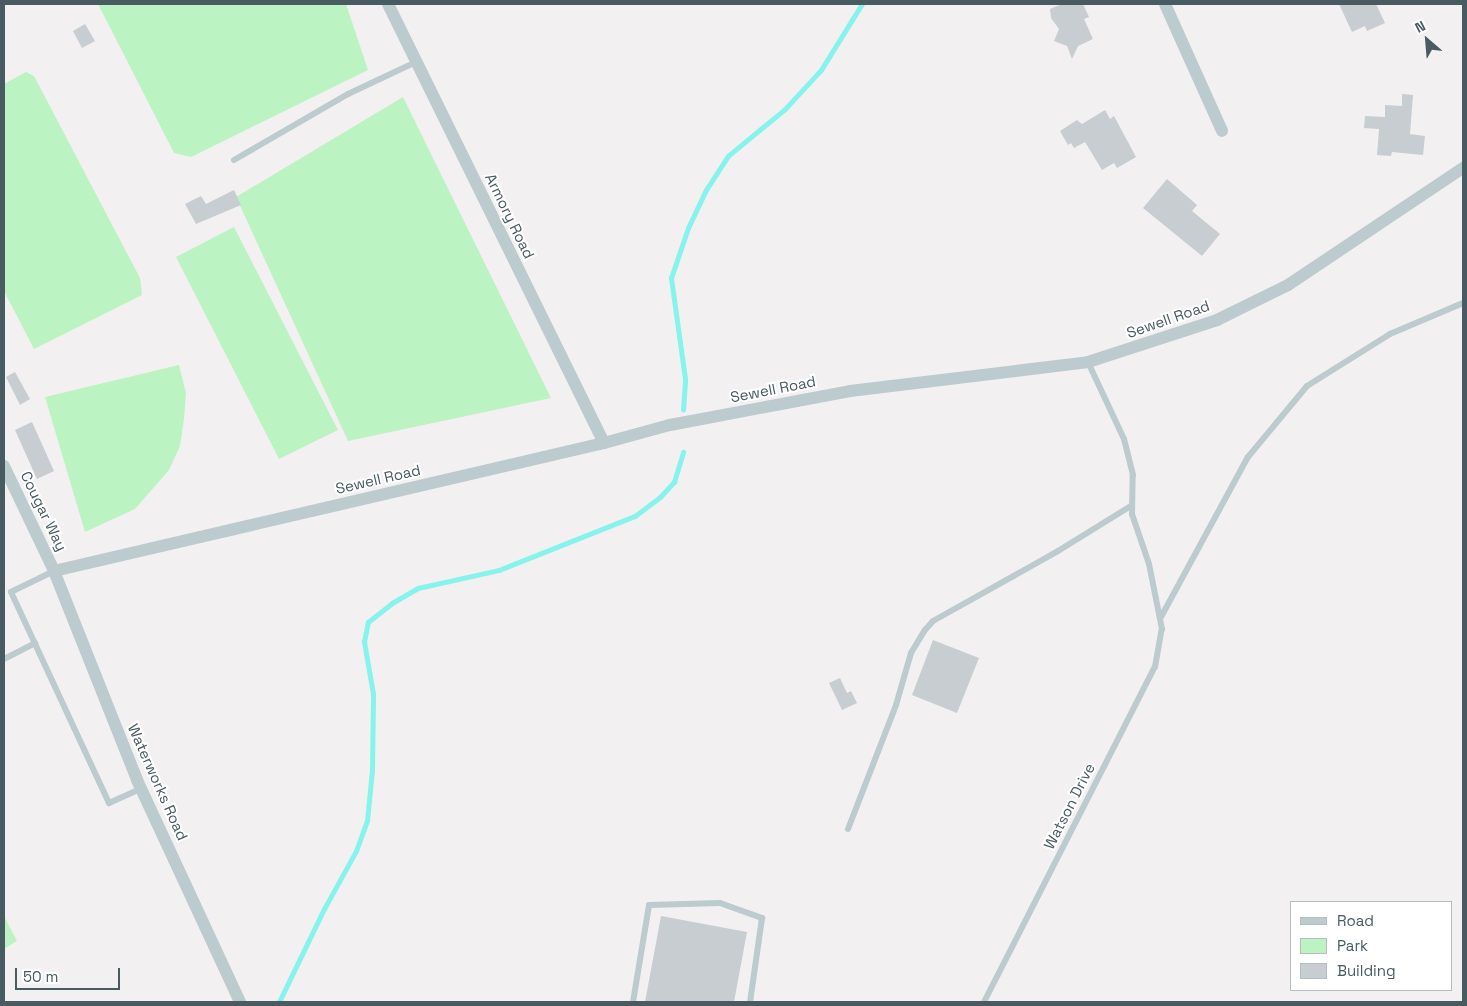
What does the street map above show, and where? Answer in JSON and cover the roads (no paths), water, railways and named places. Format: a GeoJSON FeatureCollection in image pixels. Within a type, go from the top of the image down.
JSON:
{"type":"FeatureCollection","features":[{"type":"Feature","properties":{"kind":"street","name":"Armory Road"},"geometry":{"type":"LineString","coordinates":[[388,4],[604,443]]}},
{"type":"Feature","properties":{"kind":"street"},"geometry":{"type":"LineString","coordinates":[[1165,4],[1222,131]]}},
{"type":"Feature","properties":{"kind":"street","name":"Sewell Road"},"geometry":{"type":"LineString","coordinates":[[54,571],[604,443],[670,425],[850,391],[1088,362],[1217,320],[1288,285],[1463,168]]}},
{"type":"Feature","properties":{"kind":"street","name":"Cougar Way"},"geometry":{"type":"LineString","coordinates":[[4,466],[54,571]]}},
{"type":"Feature","properties":{"kind":"street","name":"Waterworks Road"},"geometry":{"type":"LineString","coordinates":[[54,571],[142,788],[240,1002]]}},
{"type":"Feature","properties":{"kind":"lane"},"geometry":{"type":"LineString","coordinates":[[234,160],[348,94],[416,62]]}},
{"type":"Feature","properties":{"kind":"lane"},"geometry":{"type":"LineString","coordinates":[[1161,617],[1248,457],[1307,386],[1390,334],[1463,303]]}},
{"type":"Feature","properties":{"kind":"lane"},"geometry":{"type":"LineString","coordinates":[[1088,362],[1124,439],[1133,475],[1131,506],[1161,617]]}},
{"type":"Feature","properties":{"kind":"lane"},"geometry":{"type":"LineString","coordinates":[[848,829],[896,705],[911,653],[925,630],[933,621],[1058,551],[1131,506]]}},
{"type":"Feature","properties":{"kind":"lane"},"geometry":{"type":"LineString","coordinates":[[54,571],[11,592],[110,804],[142,788]]}},
{"type":"Feature","properties":{"kind":"lane","name":"Watson Drive"},"geometry":{"type":"LineString","coordinates":[[984,1002],[1154,668],[1162,629],[1161,617]]}},
{"type":"Feature","properties":{"kind":"lane"},"geometry":{"type":"LineString","coordinates":[[4,659],[35,643]]}},
{"type":"Feature","properties":{"kind":"lane"},"geometry":{"type":"LineString","coordinates":[[633,1002],[649,905],[720,903],[762,918],[750,1002]]}},
{"type":"Feature","properties":{"kind":"waterway"},"geometry":{"type":"LineString","coordinates":[[683,410],[685,379],[671,278],[688,228],[706,190],[728,156],[785,109],[821,70],[862,4]]}},
{"type":"Feature","properties":{"kind":"waterway"},"geometry":{"type":"LineString","coordinates":[[279,1002],[324,909],[356,851],[367,821],[372,770],[373,694],[364,642],[368,622],[392,603],[418,588],[499,570],[635,516],[660,497],[674,482],[683,452]]}}]}
